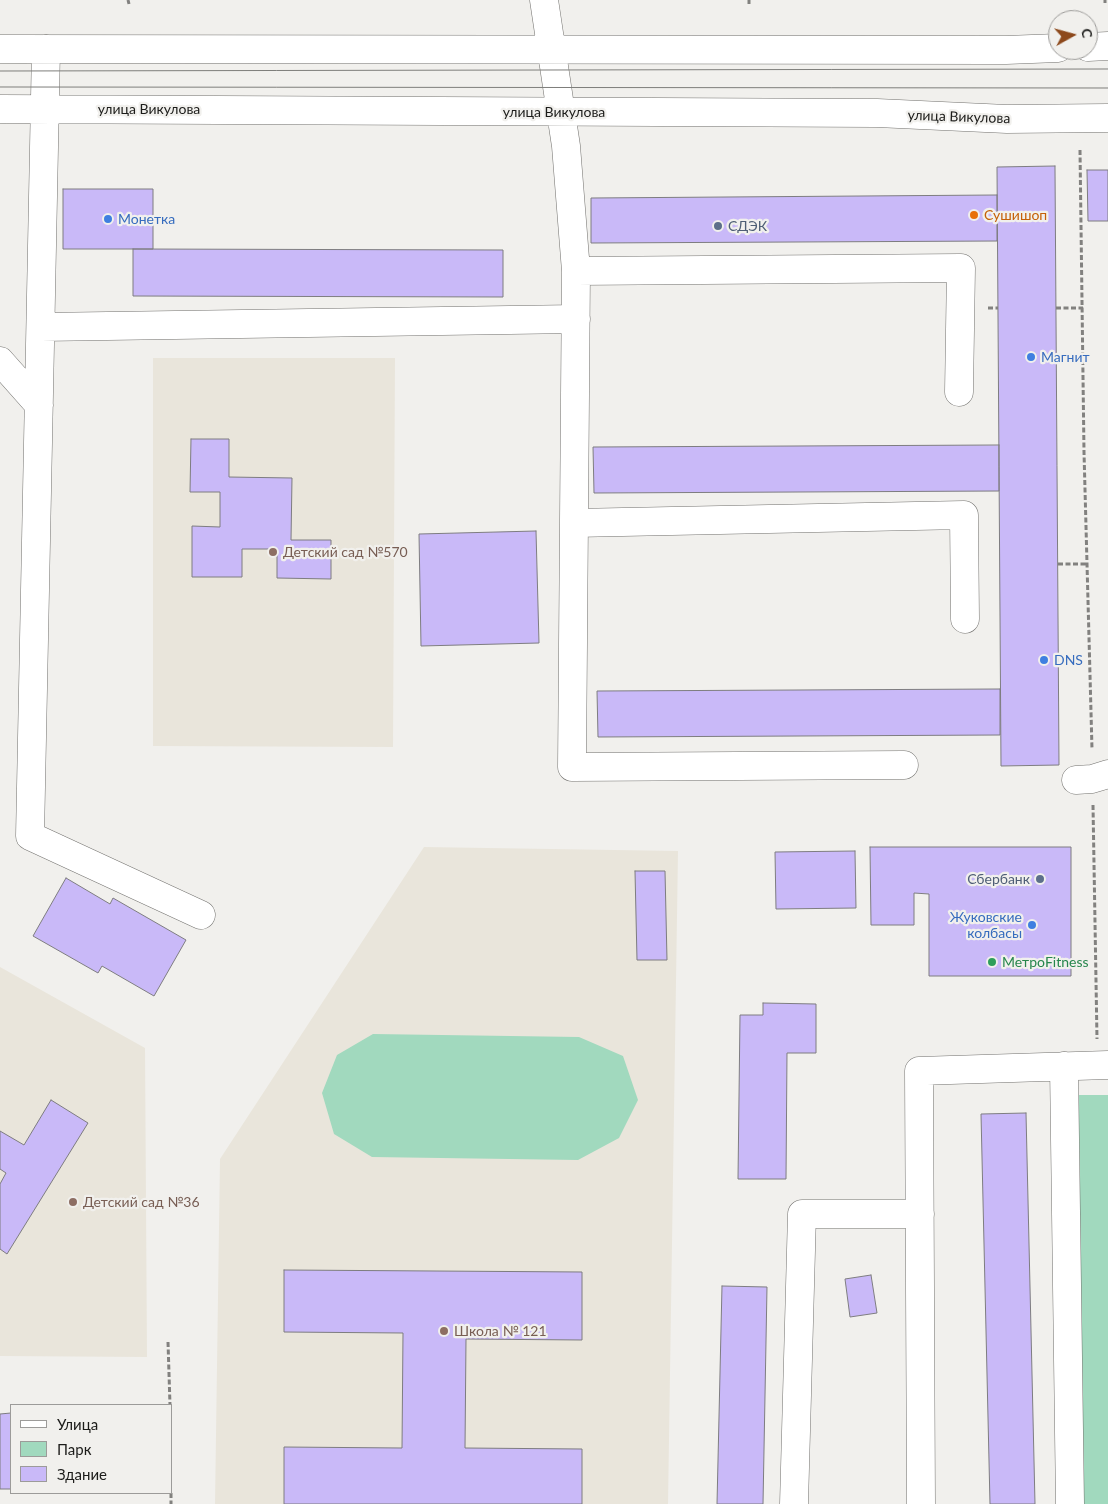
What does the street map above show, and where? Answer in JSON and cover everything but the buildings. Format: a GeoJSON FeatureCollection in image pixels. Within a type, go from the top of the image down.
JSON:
{"type":"FeatureCollection","features":[{"type":"Feature","properties":{"kind":"street"},"geometry":{"type":"LineString","coordinates":[[544,0],[566,146],[576,271],[572,767],[904,765]]}},
{"type":"Feature","properties":{"kind":"street"},"geometry":{"type":"LineString","coordinates":[[0,49],[1006,50],[1048,48]]}},
{"type":"Feature","properties":{"kind":"street"},"geometry":{"type":"LineString","coordinates":[[46,49],[30,836],[201,915]]}},
{"type":"Feature","properties":{"kind":"street","name":"улица Викулова"},"geometry":{"type":"LineString","coordinates":[[0,109],[876,113],[1007,119],[1108,118]]}},
{"type":"Feature","properties":{"kind":"street"},"geometry":{"type":"LineString","coordinates":[[576,271],[960,268],[959,392]]}},
{"type":"Feature","properties":{"kind":"street"},"geometry":{"type":"LineString","coordinates":[[41,327],[576,319]]}},
{"type":"Feature","properties":{"kind":"street"},"geometry":{"type":"LineString","coordinates":[[0,361],[39,405]]}},
{"type":"Feature","properties":{"kind":"street"},"geometry":{"type":"LineString","coordinates":[[574,523],[964,515],[965,619]]}},
{"type":"Feature","properties":{"kind":"street"},"geometry":{"type":"LineString","coordinates":[[1076,780],[1092,779],[1108,774]]}},
{"type":"Feature","properties":{"kind":"street"},"geometry":{"type":"LineString","coordinates":[[922,1504],[919,1071],[1108,1065]]}},
{"type":"Feature","properties":{"kind":"street"},"geometry":{"type":"LineString","coordinates":[[1064,1066],[1070,1504]]}},
{"type":"Feature","properties":{"kind":"street"},"geometry":{"type":"LineString","coordinates":[[794,1504],[802,1214],[920,1214]]}},
{"type":"Feature","properties":{"kind":"path"},"geometry":{"type":"LineString","coordinates":[[1080,150],[1084,452]]}},
{"type":"Feature","properties":{"kind":"path"},"geometry":{"type":"LineString","coordinates":[[1056,308],[1083,308]]}},
{"type":"Feature","properties":{"kind":"path"},"geometry":{"type":"LineString","coordinates":[[1058,564],[1088,564]]}},
{"type":"Feature","properties":{"kind":"path"},"geometry":{"type":"LineString","coordinates":[[168,1342],[170,1404]]}},
{"type":"Feature","properties":{"kind":"shaded area","name":"Детский сад №570"},"geometry":{"type":"Polygon","coordinates":[[[153,358],[395,358],[393,747],[153,746],[153,358]]]}},
{"type":"Feature","properties":{"kind":"shaded area","name":"Школа № 121"},"geometry":{"type":"Polygon","coordinates":[[[424,847],[678,851],[668,1504],[215,1504],[220,1159],[424,847]]]}},
{"type":"Feature","properties":{"kind":"shaded area","name":"Детский сад №36"},"geometry":{"type":"Polygon","coordinates":[[[0,967],[145,1048],[147,1357],[0,1356],[0,967]]]}},
{"type":"Feature","properties":{"kind":"green space"},"geometry":{"type":"Polygon","coordinates":[[[373,1034],[579,1037],[623,1056],[638,1100],[619,1138],[578,1160],[372,1157],[334,1134],[322,1093],[337,1055],[373,1034]]]}},
{"type":"Feature","properties":{"kind":"green space"},"geometry":{"type":"Polygon","coordinates":[[[1079,1095],[1108,1095],[1108,1504],[1080,1504],[1079,1095]]]}},
{"type":"Feature","properties":{"kind":"tram line"},"geometry":{"type":"LineString","coordinates":[[0,71],[1108,69]]}},
{"type":"Feature","properties":{"kind":"tram line"},"geometry":{"type":"LineString","coordinates":[[0,87],[1108,88]]}},
{"type":"Feature","properties":{"kind":"place","name":"Сушишоп"},"geometry":{"type":"Point","coordinates":[974,215]}},
{"type":"Feature","properties":{"kind":"place","name":"Монетка"},"geometry":{"type":"Point","coordinates":[108,219]}},
{"type":"Feature","properties":{"kind":"place","name":"СДЭК"},"geometry":{"type":"Point","coordinates":[718,226]}},
{"type":"Feature","properties":{"kind":"place","name":"Магнит"},"geometry":{"type":"Point","coordinates":[1031,357]}},
{"type":"Feature","properties":{"kind":"place","name":"Детский сад №570"},"geometry":{"type":"Point","coordinates":[273,552]}},
{"type":"Feature","properties":{"kind":"place","name":"DNS"},"geometry":{"type":"Point","coordinates":[1044,660]}},
{"type":"Feature","properties":{"kind":"place","name":"Сбербанк"},"geometry":{"type":"Point","coordinates":[1040,879]}},
{"type":"Feature","properties":{"kind":"place","name":"Жуковские колбасы"},"geometry":{"type":"Point","coordinates":[1032,925]}},
{"type":"Feature","properties":{"kind":"place","name":"МетроFitness"},"geometry":{"type":"Point","coordinates":[992,962]}},
{"type":"Feature","properties":{"kind":"place","name":"Детский сад №36"},"geometry":{"type":"Point","coordinates":[73,1202]}},
{"type":"Feature","properties":{"kind":"place","name":"Школа № 121"},"geometry":{"type":"Point","coordinates":[444,1331]}}]}
